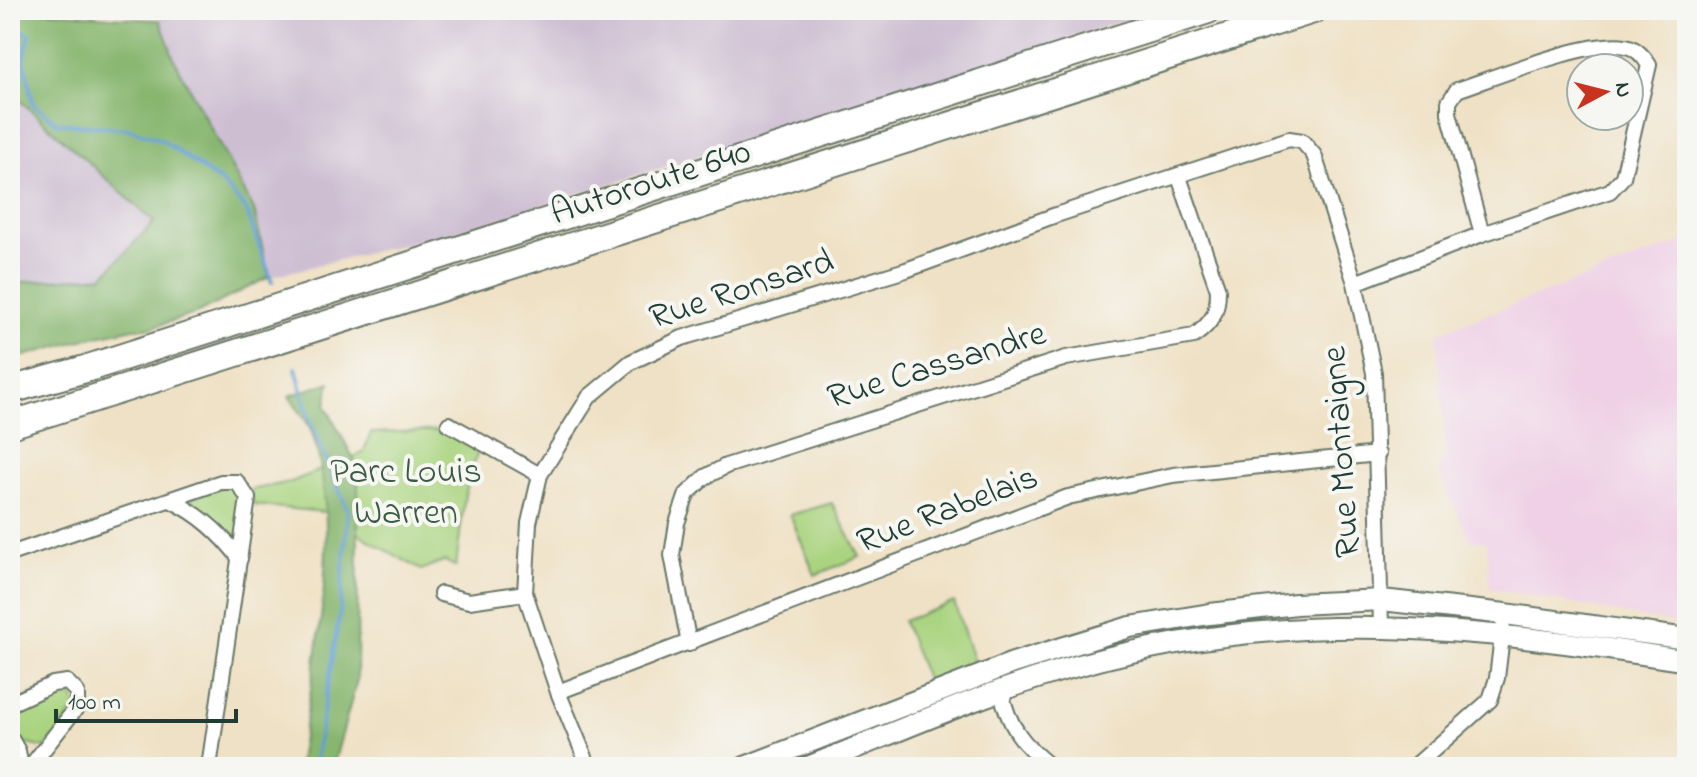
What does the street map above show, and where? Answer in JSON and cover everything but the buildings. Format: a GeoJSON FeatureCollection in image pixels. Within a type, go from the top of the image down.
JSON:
{"type":"FeatureCollection","features":[{"type":"Feature","properties":{"kind":"highway","name":"Autoroute 640"},"geometry":{"type":"LineString","coordinates":[[10,390],[82,370],[1208,10]]}},
{"type":"Feature","properties":{"kind":"highway","name":"Autoroute 640"},"geometry":{"type":"LineString","coordinates":[[10,425],[1313,10]]}},
{"type":"Feature","properties":{"kind":"street"},"geometry":{"type":"LineString","coordinates":[[1355,283],[1482,234],[1610,191],[1623,177],[1649,65],[1642,55],[1627,46],[1584,49],[1457,90],[1449,102],[1449,113],[1482,234]]}},
{"type":"Feature","properties":{"kind":"street","name":"Rue Ronsard"},"geometry":{"type":"LineString","coordinates":[[589,767],[558,692],[525,593],[529,523],[540,475],[589,397],[631,362],[682,338],[906,270],[1056,215],[1289,139],[1302,141]]}},
{"type":"Feature","properties":{"kind":"street","name":"Rue Montaigne"},"geometry":{"type":"LineString","coordinates":[[1302,141],[1314,155],[1355,283],[1374,373],[1381,626]]}},
{"type":"Feature","properties":{"kind":"street","name":"Rue Cassandre"},"geometry":{"type":"LineString","coordinates":[[689,644],[672,555],[677,523],[687,494],[705,477],[726,466],[1066,358],[1194,336],[1209,326],[1218,308],[1218,290],[1179,177]]}},
{"type":"Feature","properties":{"kind":"street"},"geometry":{"type":"LineString","coordinates":[[449,424],[540,475]]}},
{"type":"Feature","properties":{"kind":"street","name":"Rue Rabelais"},"geometry":{"type":"LineString","coordinates":[[558,692],[1068,497],[1173,475],[1378,454]]}},
{"type":"Feature","properties":{"kind":"street"},"geometry":{"type":"LineString","coordinates":[[10,554],[221,482],[237,482],[248,498],[209,767]]}},
{"type":"Feature","properties":{"kind":"street"},"geometry":{"type":"LineString","coordinates":[[170,500],[192,511],[223,536],[240,559]]}},
{"type":"Feature","properties":{"kind":"street"},"geometry":{"type":"LineString","coordinates":[[441,594],[469,601],[525,593]]}},
{"type":"Feature","properties":{"kind":"street"},"geometry":{"type":"LineString","coordinates":[[747,767],[1013,663],[1130,627],[1296,604],[1382,600],[1687,639]]}},
{"type":"Feature","properties":{"kind":"street"},"geometry":{"type":"LineString","coordinates":[[1414,767],[1490,700],[1497,678],[1505,614]]}},
{"type":"Feature","properties":{"kind":"street"},"geometry":{"type":"LineString","coordinates":[[808,767],[1001,691],[1078,665],[1185,641],[1297,627],[1381,626],[1501,635],[1687,661]]}},
{"type":"Feature","properties":{"kind":"street"},"geometry":{"type":"LineString","coordinates":[[10,704],[53,684],[67,682],[77,692],[77,707],[30,767]]}},
{"type":"Feature","properties":{"kind":"street"},"geometry":{"type":"LineString","coordinates":[[1001,691],[1004,709],[1014,730],[1028,749],[1051,767]]}},
{"type":"Feature","properties":{"kind":"street"},"geometry":{"type":"LineString","coordinates":[[10,737],[18,751],[21,767]]}},
{"type":"Feature","properties":{"kind":"shaded area"},"geometry":{"type":"Polygon","coordinates":[[[157,10],[1156,10],[469,228],[269,277],[254,210],[175,61],[157,10]]]}},
{"type":"Feature","properties":{"kind":"shaded area"},"geometry":{"type":"Polygon","coordinates":[[[10,91],[154,222],[103,276],[10,283],[10,91]]]}},
{"type":"Feature","properties":{"kind":"shaded area"},"geometry":{"type":"Polygon","coordinates":[[[1687,240],[1687,626],[1490,588],[1487,542],[1471,541],[1437,469],[1446,456],[1437,333],[1687,240]]]}},
{"type":"Feature","properties":{"kind":"green space"},"geometry":{"type":"Polygon","coordinates":[[[10,10],[160,20],[175,61],[254,210],[269,277],[198,313],[150,328],[134,328],[93,337],[10,360],[10,283],[103,276],[154,222],[10,91],[10,10]]]}},
{"type":"Feature","properties":{"kind":"green space"},"geometry":{"type":"Polygon","coordinates":[[[330,382],[326,406],[358,467],[357,680],[333,767],[298,767],[323,599],[326,512],[312,433],[289,396],[330,382]]]}},
{"type":"Feature","properties":{"kind":"green space","name":"Parc Louis Warren"},"geometry":{"type":"Polygon","coordinates":[[[448,430],[479,448],[465,494],[456,567],[445,561],[421,570],[365,538],[333,513],[254,505],[250,490],[291,482],[363,453],[371,433],[448,430]]]}},
{"type":"Feature","properties":{"kind":"green space"},"geometry":{"type":"Polygon","coordinates":[[[237,482],[248,498],[240,536],[223,536],[192,511],[192,497],[237,482]]]}},
{"type":"Feature","properties":{"kind":"green space"},"geometry":{"type":"Polygon","coordinates":[[[832,503],[860,557],[815,575],[790,515],[832,503]]]}},
{"type":"Feature","properties":{"kind":"green space"},"geometry":{"type":"Polygon","coordinates":[[[954,602],[976,668],[928,684],[903,621],[954,602]]]}},
{"type":"Feature","properties":{"kind":"green space"},"geometry":{"type":"Polygon","coordinates":[[[67,682],[77,707],[45,748],[14,741],[10,737],[10,704],[67,682]]]}},
{"type":"Feature","properties":{"kind":"waterway"},"geometry":{"type":"LineString","coordinates":[[10,25],[30,34],[24,59],[33,104],[58,123],[129,129],[162,140],[221,182],[246,209],[272,282]]}},
{"type":"Feature","properties":{"kind":"waterway"},"geometry":{"type":"LineString","coordinates":[[296,368],[311,424],[348,511],[340,612],[314,767]]}}]}
